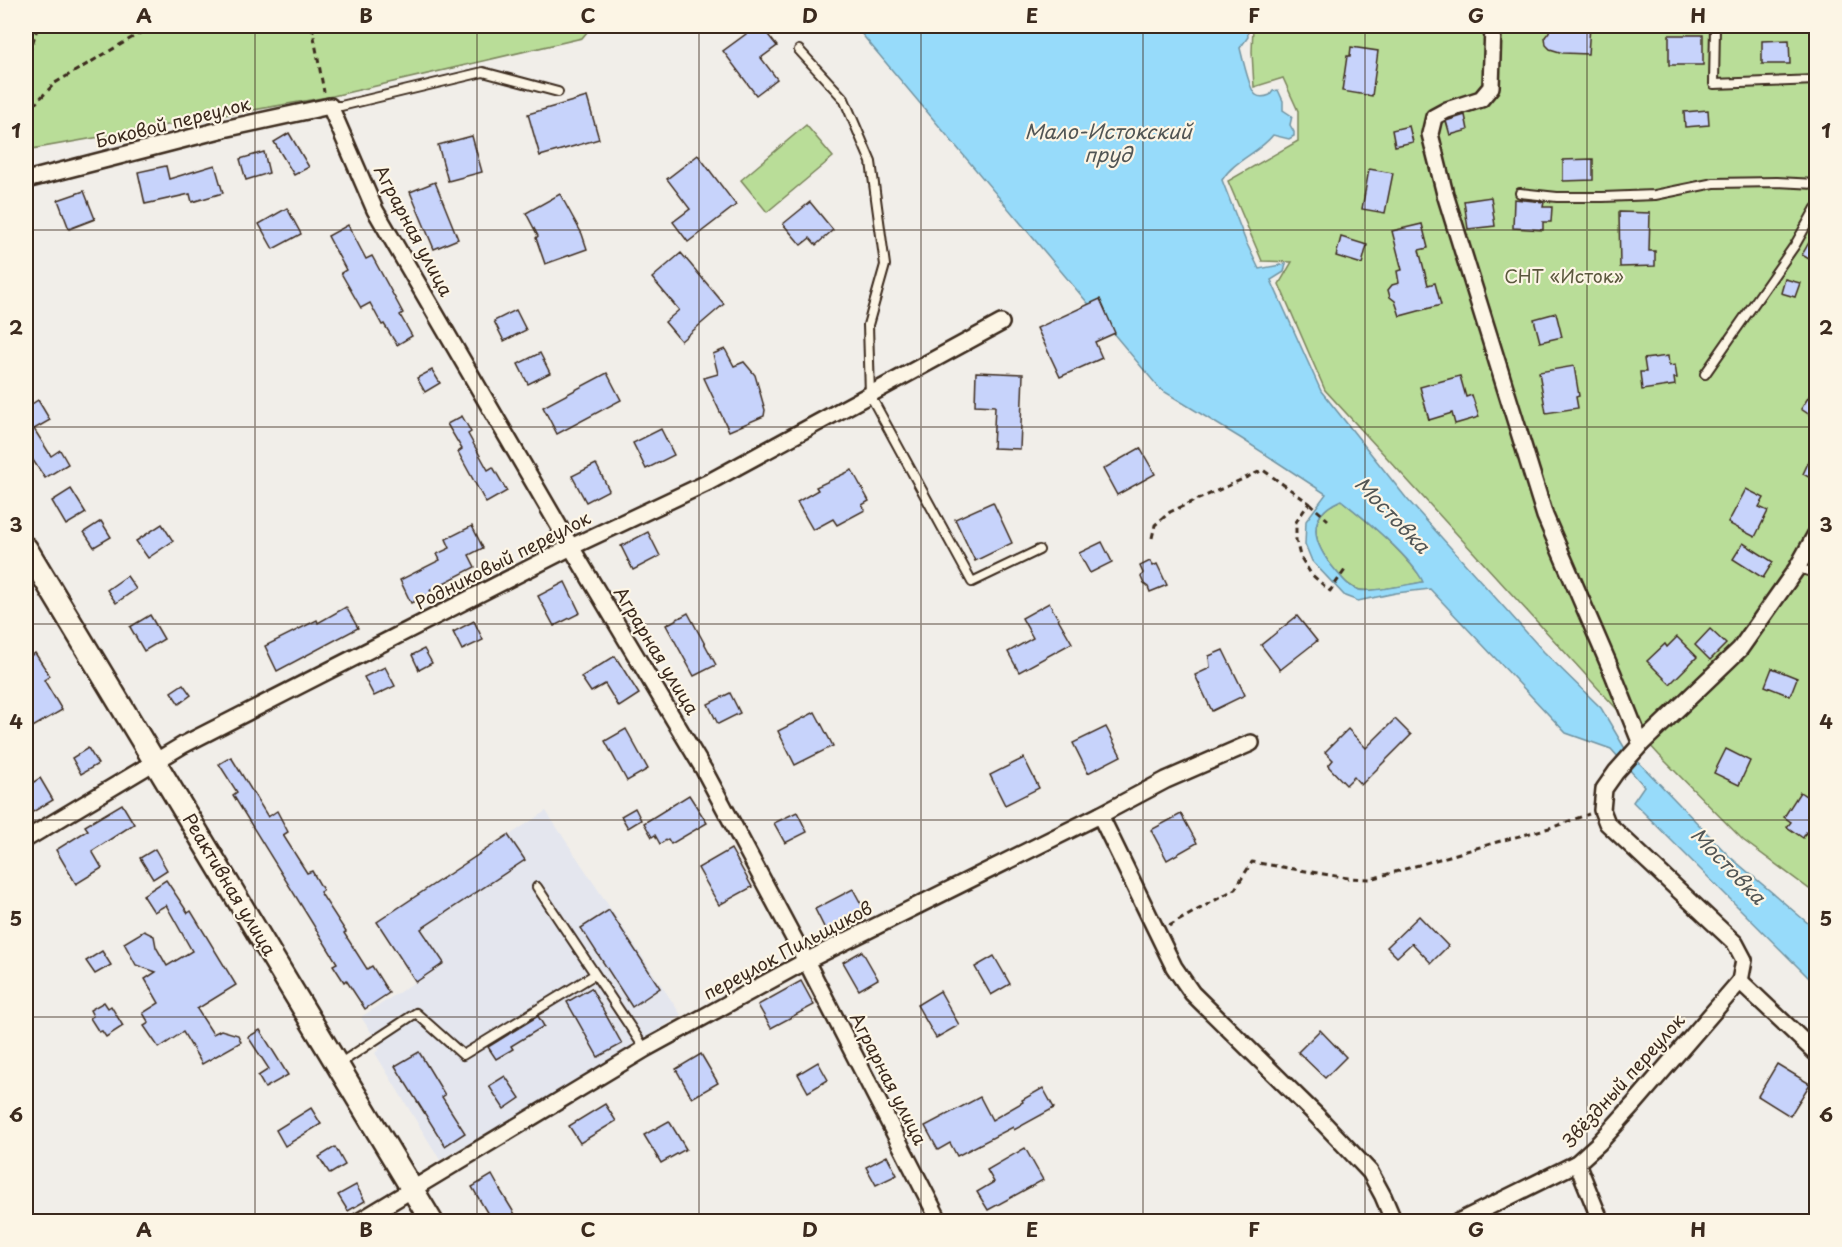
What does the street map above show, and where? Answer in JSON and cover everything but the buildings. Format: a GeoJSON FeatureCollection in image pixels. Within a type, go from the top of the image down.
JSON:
{"type":"FeatureCollection","features":[{"type":"Feature","properties":{"kind":"main road","name":"Реактивная улица"},"geometry":{"type":"LineString","coordinates":[[26,548],[432,1221]]}},
{"type":"Feature","properties":{"kind":"street"},"geometry":{"type":"LineString","coordinates":[[1493,26],[1491,87],[1481,99],[1447,110],[1434,117],[1430,134],[1468,270],[1545,516],[1613,674],[1638,748]]}},
{"type":"Feature","properties":{"kind":"street","name":"Боковой переулок"},"geometry":{"type":"LineString","coordinates":[[26,180],[224,129],[330,106]]}},
{"type":"Feature","properties":{"kind":"street","name":"Аграрная улица"},"geometry":{"type":"LineString","coordinates":[[330,106],[375,210],[704,770],[806,961],[940,1221]]}},
{"type":"Feature","properties":{"kind":"street","name":"Родниковый переулок"},"geometry":{"type":"LineString","coordinates":[[26,839],[183,744],[571,547],[709,482],[1001,323]]}},
{"type":"Feature","properties":{"kind":"street"},"geometry":{"type":"LineString","coordinates":[[1816,534],[1797,568],[1740,649],[1616,772],[1604,789],[1602,810],[1607,823],[1735,943],[1743,960],[1740,981],[1816,1053]]}},
{"type":"Feature","properties":{"kind":"street","name":"переулок Пильщиков"},"geometry":{"type":"LineString","coordinates":[[358,1221],[645,1049],[806,961],[1166,780],[1251,743]]}},
{"type":"Feature","properties":{"kind":"street"},"geometry":{"type":"LineString","coordinates":[[1100,815],[1174,967],[1192,993],[1315,1114],[1370,1172],[1394,1221]]}},
{"type":"Feature","properties":{"kind":"street","name":"Звёздный переулок"},"geometry":{"type":"LineString","coordinates":[[1458,1221],[1577,1163],[1599,1143],[1634,1104],[1740,981]]}},
{"type":"Feature","properties":{"kind":"street"},"geometry":{"type":"LineString","coordinates":[[1577,1163],[1601,1221]]}},
{"type":"Feature","properties":{"kind":"lane"},"geometry":{"type":"LineString","coordinates":[[1715,26],[1714,84],[1816,80]]}},
{"type":"Feature","properties":{"kind":"lane"},"geometry":{"type":"LineString","coordinates":[[799,50],[844,99],[871,162],[885,265],[868,325],[870,395],[972,582],[1040,550]]}},
{"type":"Feature","properties":{"kind":"lane"},"geometry":{"type":"LineString","coordinates":[[330,106],[341,106],[483,72],[558,92]]}},
{"type":"Feature","properties":{"kind":"lane"},"geometry":{"type":"LineString","coordinates":[[1520,193],[1557,197],[1603,197],[1655,195],[1714,183],[1816,184]]}},
{"type":"Feature","properties":{"kind":"lane"},"geometry":{"type":"LineString","coordinates":[[1705,374],[1795,245],[1816,208]]}},
{"type":"Feature","properties":{"kind":"lane"},"geometry":{"type":"LineString","coordinates":[[1797,568],[1816,573]]}},
{"type":"Feature","properties":{"kind":"lane"},"geometry":{"type":"LineString","coordinates":[[537,887],[645,1049]]}},
{"type":"Feature","properties":{"kind":"lane"},"geometry":{"type":"LineString","coordinates":[[338,1065],[416,1013],[462,1056],[594,975]]}},
{"type":"Feature","properties":{"kind":"path"},"geometry":{"type":"LineString","coordinates":[[26,63],[38,26]]}},
{"type":"Feature","properties":{"kind":"path"},"geometry":{"type":"LineString","coordinates":[[26,112],[55,83],[152,26]]}},
{"type":"Feature","properties":{"kind":"path"},"geometry":{"type":"LineString","coordinates":[[312,26],[325,99],[330,106]]}},
{"type":"Feature","properties":{"kind":"path"},"geometry":{"type":"LineString","coordinates":[[1152,538],[1155,525],[1170,512],[1263,471],[1309,503],[1328,520]]}},
{"type":"Feature","properties":{"kind":"path"},"geometry":{"type":"LineString","coordinates":[[1309,503],[1296,522],[1296,540],[1300,556],[1311,574],[1330,591],[1344,570]]}},
{"type":"Feature","properties":{"kind":"path"},"geometry":{"type":"LineString","coordinates":[[1157,932],[1235,889],[1252,862],[1348,878],[1371,879],[1553,827],[1602,810]]}},
{"type":"Feature","properties":{"kind":"shaded area"},"geometry":{"type":"Polygon","coordinates":[[[546,811],[681,1015],[648,1037],[638,1039],[630,1049],[440,1160],[375,1053],[381,1047],[361,1017],[415,982],[377,923],[546,811]]]}},
{"type":"Feature","properties":{"kind":"green space"},"geometry":{"type":"Polygon","coordinates":[[[26,26],[592,26],[582,38],[333,96],[26,150],[26,26]]]}},
{"type":"Feature","properties":{"kind":"green space","name":"СНТ «Исток»"},"geometry":{"type":"Polygon","coordinates":[[[1253,26],[1816,26],[1816,894],[1743,840],[1659,755],[1325,390],[1279,284],[1292,262],[1262,261],[1228,181],[1298,141],[1298,111],[1283,78],[1254,87],[1253,26]]]}},
{"type":"Feature","properties":{"kind":"green space"},"geometry":{"type":"Polygon","coordinates":[[[806,125],[833,157],[767,212],[741,180],[806,125]]]}},
{"type":"Feature","properties":{"kind":"green space"},"geometry":{"type":"Polygon","coordinates":[[[1341,500],[1397,549],[1424,582],[1366,591],[1356,589],[1346,582],[1321,550],[1316,531],[1321,514],[1341,500]]]}},
{"type":"Feature","properties":{"kind":"water","name":"Мало-Истокский пруд"},"geometry":{"type":"Polygon","coordinates":[[[855,26],[1247,26],[1248,37],[1240,48],[1251,88],[1256,95],[1261,97],[1278,90],[1283,101],[1283,110],[1292,116],[1290,125],[1294,136],[1289,139],[1273,135],[1261,147],[1233,167],[1222,180],[1259,269],[1286,264],[1284,272],[1271,280],[1321,391],[1407,499],[1544,652],[1601,708],[1624,747],[1729,856],[1816,930],[1816,985],[1633,802],[1644,786],[1611,749],[1566,733],[1430,589],[1358,601],[1345,596],[1312,561],[1305,544],[1306,521],[1326,494],[1160,389],[855,26]],[[1341,500],[1321,514],[1316,531],[1321,550],[1346,582],[1355,589],[1365,591],[1423,582],[1398,550],[1341,500]]]}},
{"type":"Feature","properties":{"kind":"water label","name":"Мостовка"},"geometry":{"type":"Point","coordinates":[1392,515]}},
{"type":"Feature","properties":{"kind":"water label","name":"Мостовка"},"geometry":{"type":"Point","coordinates":[1728,866]}}]}
